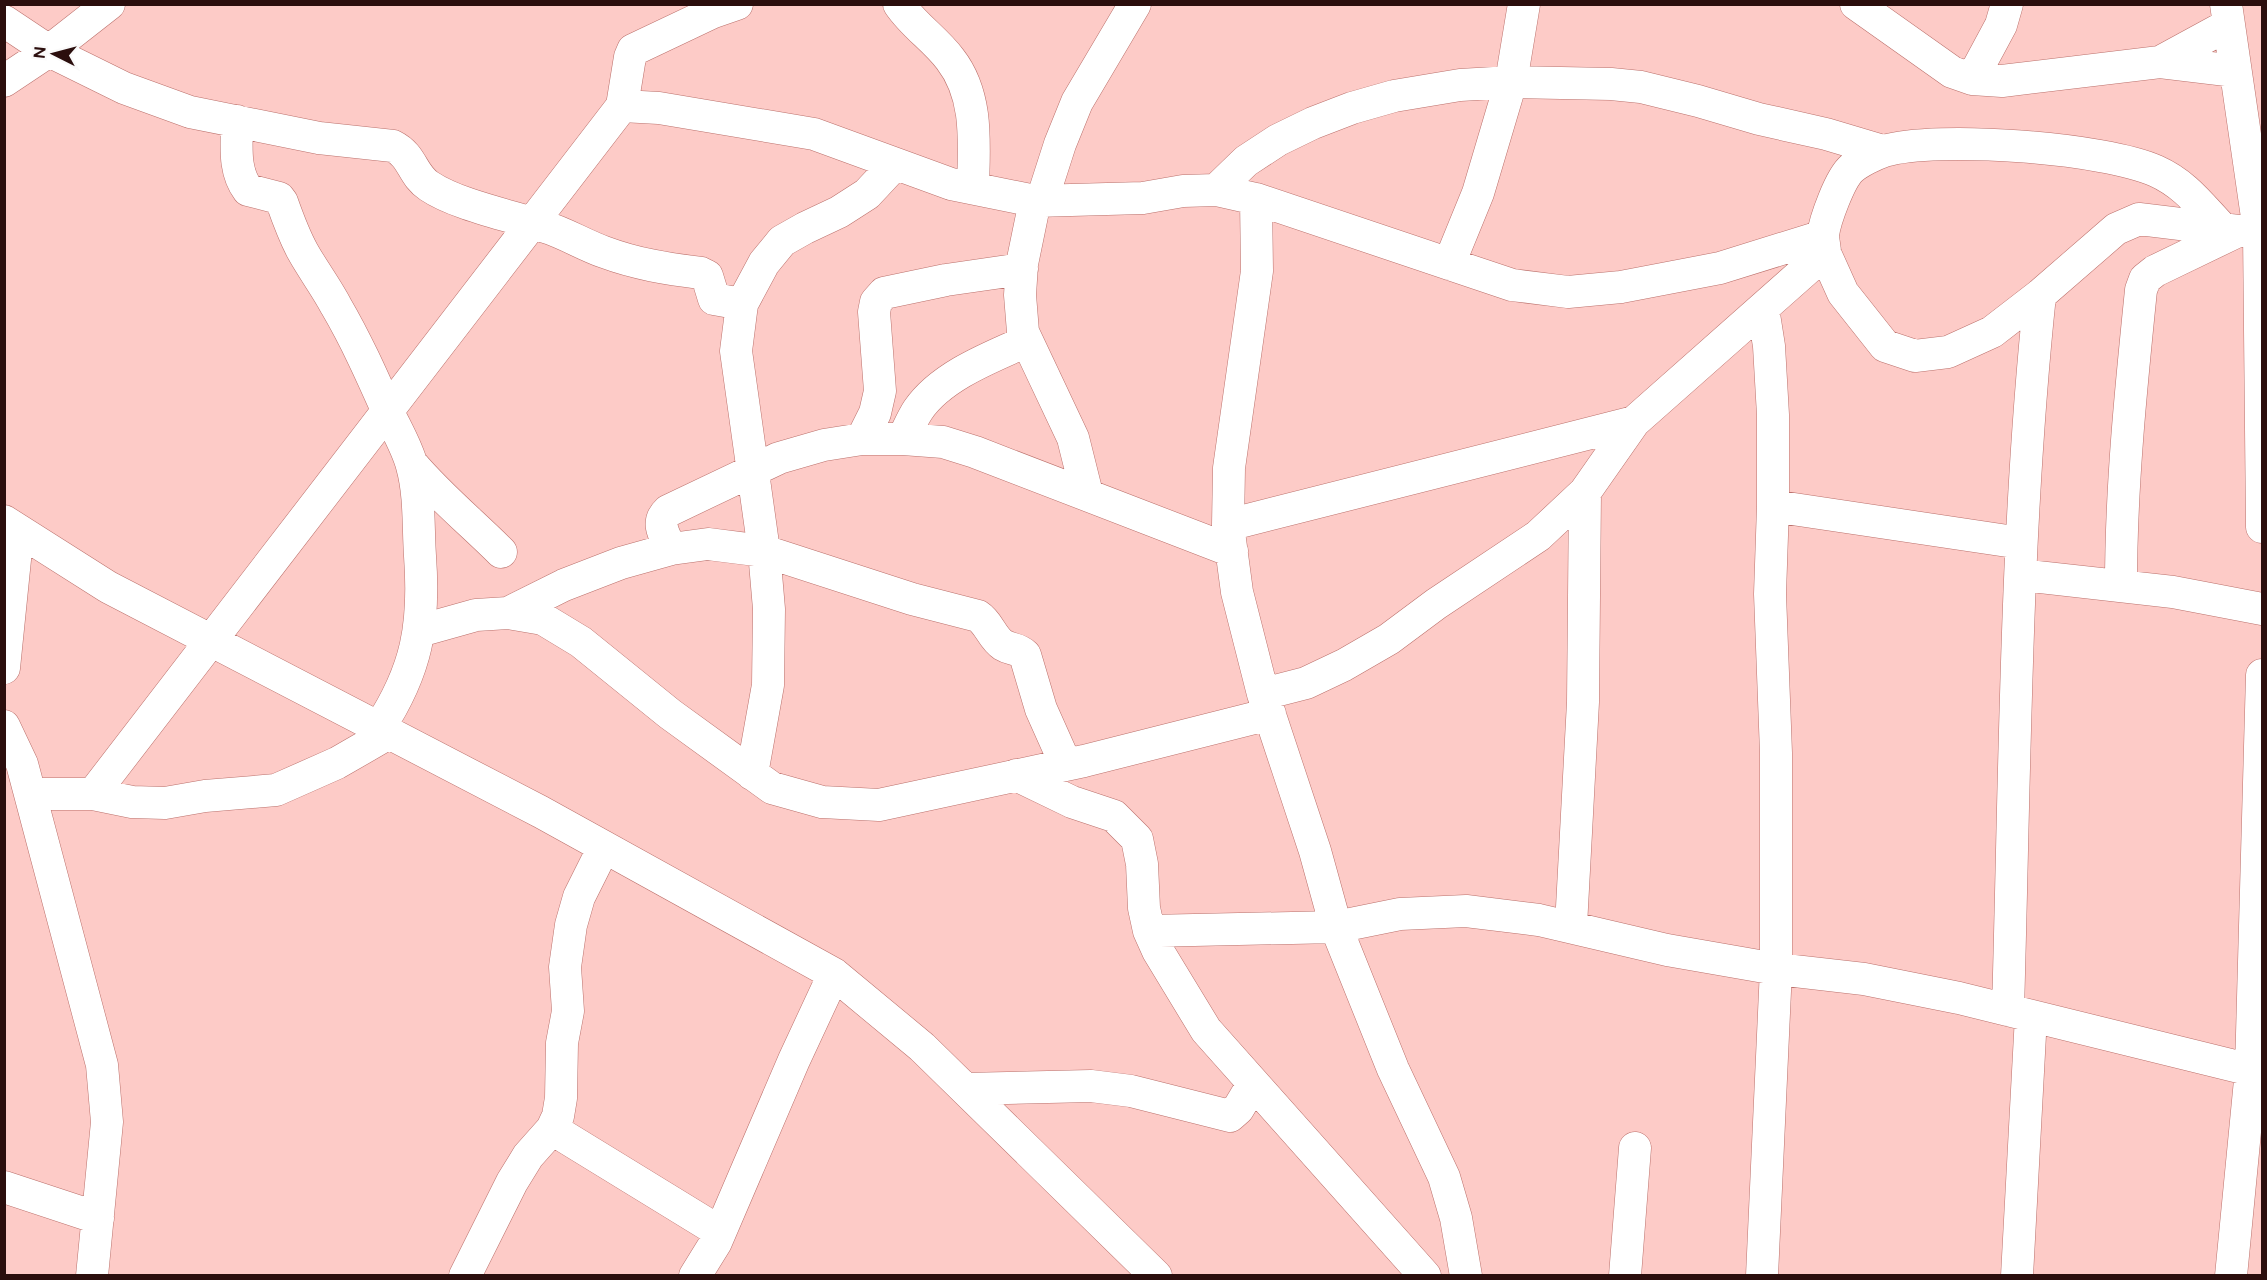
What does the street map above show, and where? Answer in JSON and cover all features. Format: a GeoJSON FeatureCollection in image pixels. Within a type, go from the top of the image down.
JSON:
{"type":"FeatureCollection","features":[{"type":"Feature","properties":{"kind":"street"},"geometry":{"type":"LineString","coordinates":[[4,81],[49,51],[109,4]]}},
{"type":"Feature","properties":{"kind":"street"},"geometry":{"type":"LineString","coordinates":[[899,4],[912,21],[950,59],[962,79],[974,116],[973,188]]}},
{"type":"Feature","properties":{"kind":"street"},"geometry":{"type":"LineString","coordinates":[[1087,494],[1073,438],[1023,332],[1022,269],[1039,201],[1077,102],[1135,4]]}},
{"type":"Feature","properties":{"kind":"street"},"geometry":{"type":"LineString","coordinates":[[1449,264],[1478,193],[1511,82],[1524,4]]}},
{"type":"Feature","properties":{"kind":"street"},"geometry":{"type":"LineString","coordinates":[[1856,4],[1953,72],[1972,79],[2002,81],[2160,62],[2235,71]]}},
{"type":"Feature","properties":{"kind":"street"},"geometry":{"type":"LineString","coordinates":[[1972,79],[2001,25],[2007,4]]}},
{"type":"Feature","properties":{"kind":"street"},"geometry":{"type":"LineString","coordinates":[[93,794],[622,106],[633,50],[730,6]]}},
{"type":"Feature","properties":{"kind":"street"},"geometry":{"type":"LineString","coordinates":[[2160,62],[2227,15],[2235,71],[2247,218],[2262,527]]}},
{"type":"Feature","properties":{"kind":"street"},"geometry":{"type":"LineString","coordinates":[[4,21],[49,51],[124,88],[190,112],[319,138],[393,146],[404,152],[414,170],[427,185],[453,198],[532,223],[603,252],[645,266],[702,273],[707,276],[714,298],[742,304]]}},
{"type":"Feature","properties":{"kind":"street"},"geometry":{"type":"LineString","coordinates":[[1216,190],[1246,161],[1278,140],[1352,108],[1394,96],[1460,85],[1511,82],[1611,84],[1641,87],[1759,119],[1826,134],[1883,151]]}},
{"type":"Feature","properties":{"kind":"street"},"geometry":{"type":"LineString","coordinates":[[622,106],[659,108],[814,134],[951,184],[1039,201],[1143,198],[1183,191],[1216,190],[1256,199],[1512,285],[1569,292],[1621,287],[1720,268],[1824,244]]}},
{"type":"Feature","properties":{"kind":"street"},"geometry":{"type":"LineString","coordinates":[[237,121],[237,170],[243,184],[255,193],[279,198],[294,234],[337,307],[412,464],[429,484],[501,552]]}},
{"type":"Feature","properties":{"kind":"street"},"geometry":{"type":"LineString","coordinates":[[1922,145],[2004,146],[2110,158],[2155,170],[2247,218],[2139,219],[2116,229],[2040,295],[1992,332],[1948,352],[1916,356],[1885,346],[1843,293],[1824,244],[1832,202],[1851,169],[1883,151],[1922,145]]}},
{"type":"Feature","properties":{"kind":"street"},"geometry":{"type":"LineString","coordinates":[[753,774],[768,685],[769,609],[764,551],[736,351],[742,304],[764,263],[782,241],[839,212],[867,194],[895,164]]}},
{"type":"Feature","properties":{"kind":"street"},"geometry":{"type":"LineString","coordinates":[[1256,199],[1257,271],[1229,468],[1230,538],[1237,592],[1266,704],[1315,851],[1336,927],[1393,1069],[1444,1178],[1456,1218],[1466,1275]]}},
{"type":"Feature","properties":{"kind":"street"},"geometry":{"type":"LineString","coordinates":[[2121,586],[2123,487],[2141,290],[2145,279],[2155,271],[2247,218]]}},
{"type":"Feature","properties":{"kind":"street"},"geometry":{"type":"LineString","coordinates":[[419,631],[476,615],[508,613],[543,619],[581,642],[670,714],[772,788],[822,802],[879,805],[1066,765],[1266,704],[1344,665],[1389,639],[1436,604],[1539,536],[1585,492],[1634,422],[1763,308],[1824,244]]}},
{"type":"Feature","properties":{"kind":"street"},"geometry":{"type":"LineString","coordinates":[[862,439],[875,413],[880,391],[874,312],[876,302],[884,293],[946,280],[1022,269]]}},
{"type":"Feature","properties":{"kind":"street"},"geometry":{"type":"LineString","coordinates":[[2017,1275],[2021,543],[2031,379],[2040,295]]}},
{"type":"Feature","properties":{"kind":"street"},"geometry":{"type":"LineString","coordinates":[[1762,1275],[1776,969],[1776,753],[1770,594],[1773,416],[1769,346],[1763,308]]}},
{"type":"Feature","properties":{"kind":"street"},"geometry":{"type":"LineString","coordinates":[[903,439],[919,408],[948,380],[976,363],[1027,341]]}},
{"type":"Feature","properties":{"kind":"street"},"geometry":{"type":"LineString","coordinates":[[671,549],[660,526],[662,516],[668,511],[778,458],[824,445],[862,439],[943,441],[1087,494],[1230,538],[1634,422]]}},
{"type":"Feature","properties":{"kind":"street"},"geometry":{"type":"LineString","coordinates":[[30,794],[93,794],[132,802],[165,803],[205,796],[276,790],[337,763],[384,730],[416,652],[419,631],[422,582],[418,501],[412,464]]}},
{"type":"Feature","properties":{"kind":"street"},"geometry":{"type":"LineString","coordinates":[[1571,926],[1583,702],[1585,492]]}},
{"type":"Feature","properties":{"kind":"street"},"geometry":{"type":"LineString","coordinates":[[1773,506],[2021,543]]}},
{"type":"Feature","properties":{"kind":"street"},"geometry":{"type":"LineString","coordinates":[[4,668],[11,526],[108,587],[384,730],[834,974],[922,1047],[1156,1275]]}},
{"type":"Feature","properties":{"kind":"street"},"geometry":{"type":"LineString","coordinates":[[508,613],[564,585],[621,563],[671,549],[708,544],[764,551],[912,598],[978,616],[984,620],[1001,644],[1021,651],[1025,655],[1041,709],[1066,765]]}},
{"type":"Feature","properties":{"kind":"street"},"geometry":{"type":"LineString","coordinates":[[2021,575],[2173,592],[2262,609]]}},
{"type":"Feature","properties":{"kind":"street"},"geometry":{"type":"LineString","coordinates":[[2231,1275],[2251,1070],[2262,675]]}},
{"type":"Feature","properties":{"kind":"street"},"geometry":{"type":"LineString","coordinates":[[4,726],[22,764],[102,1065],[107,1122],[92,1275]]}},
{"type":"Feature","properties":{"kind":"street"},"geometry":{"type":"LineString","coordinates":[[1016,775],[1072,802],[1114,816],[1137,839],[1142,864],[1144,908],[1149,931],[1158,951],[1206,1030],[1425,1275]]}},
{"type":"Feature","properties":{"kind":"street"},"geometry":{"type":"LineString","coordinates":[[465,1275],[512,1182],[528,1156],[552,1129],[558,1116],[568,1011],[565,967],[571,925],[579,897],[603,847]]}},
{"type":"Feature","properties":{"kind":"street"},"geometry":{"type":"LineString","coordinates":[[1149,931],[1336,927],[1400,914],[1466,911],[1571,926],[1667,950],[1776,969],[1864,980],[1959,998],[2251,1070]]}},
{"type":"Feature","properties":{"kind":"street"},"geometry":{"type":"LineString","coordinates":[[695,1275],[720,1232],[794,1060],[834,974]]}},
{"type":"Feature","properties":{"kind":"street"},"geometry":{"type":"LineString","coordinates":[[965,1089],[1091,1086],[1131,1091],[1230,1116],[1238,1109],[1253,1084]]}},
{"type":"Feature","properties":{"kind":"street"},"geometry":{"type":"LineString","coordinates":[[552,1129],[720,1232]]}},
{"type":"Feature","properties":{"kind":"street"},"geometry":{"type":"LineString","coordinates":[[1625,1275],[1635,1148]]}},
{"type":"Feature","properties":{"kind":"street"},"geometry":{"type":"LineString","coordinates":[[4,1187],[98,1218]]}}]}
